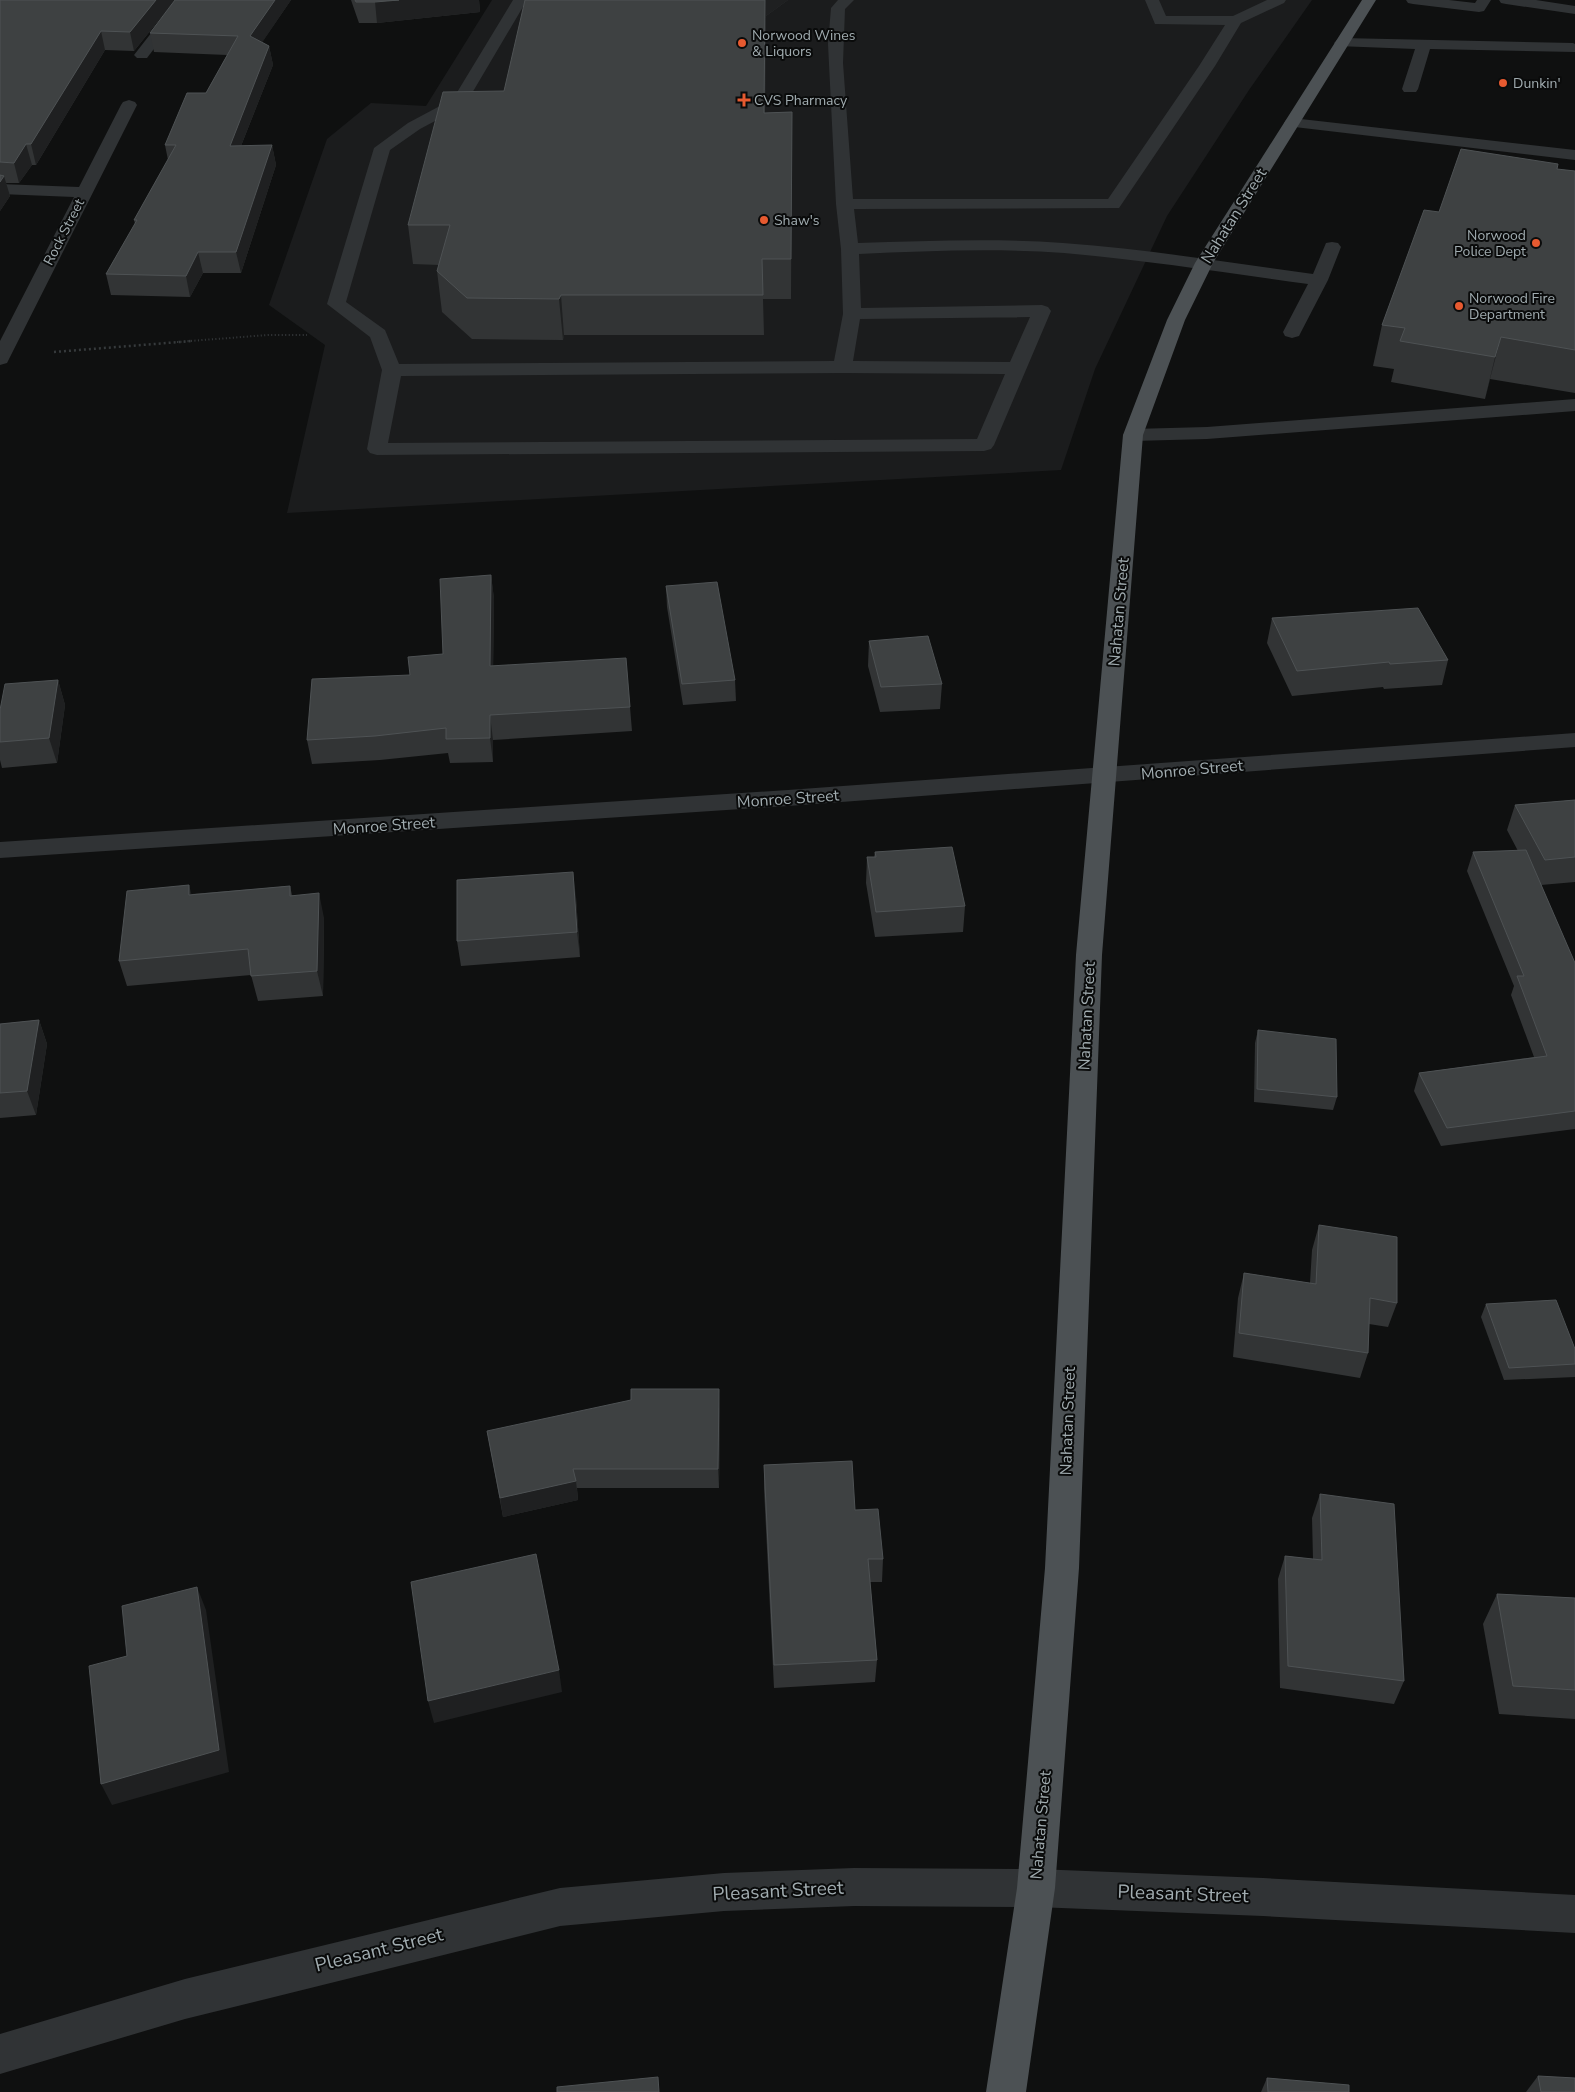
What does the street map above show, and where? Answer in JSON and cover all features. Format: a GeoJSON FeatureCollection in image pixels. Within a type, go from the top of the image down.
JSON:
{"type":"FeatureCollection","features":[{"type":"Feature","properties":{"kind":"main road","name":"Nahatan Street"},"geometry":{"type":"LineString","coordinates":[[1006,2092],[1036,1888],[1062,1568],[1089,955],[1133,434],[1176,320],[1204,263],[1369,0]]}},
{"type":"Feature","properties":{"kind":"street"},"geometry":{"type":"LineString","coordinates":[[142,55],[184,0]]}},
{"type":"Feature","properties":{"kind":"street"},"geometry":{"type":"LineString","coordinates":[[520,0],[459,102],[414,126],[382,148],[336,304],[378,334],[392,370],[377,449],[984,445],[1042,311],[852,314]]}},
{"type":"Feature","properties":{"kind":"street"},"geometry":{"type":"LineString","coordinates":[[843,367],[852,314],[850,248],[835,68],[838,8],[847,0]]}},
{"type":"Feature","properties":{"kind":"street"},"geometry":{"type":"LineString","coordinates":[[1152,0],[1160,21],[1235,20],[1279,0]]}},
{"type":"Feature","properties":{"kind":"street"},"geometry":{"type":"LineString","coordinates":[[1413,0],[1479,8],[1484,0]]}},
{"type":"Feature","properties":{"kind":"street"},"geometry":{"type":"LineString","coordinates":[[1506,0],[1575,10]]}},
{"type":"Feature","properties":{"kind":"street"},"geometry":{"type":"LineString","coordinates":[[845,204],[1113,204],[1203,73],[1235,20]]}},
{"type":"Feature","properties":{"kind":"street"},"geometry":{"type":"LineString","coordinates":[[1342,43],[1573,48]]}},
{"type":"Feature","properties":{"kind":"street"},"geometry":{"type":"LineString","coordinates":[[1410,89],[1424,44]]}},
{"type":"Feature","properties":{"kind":"street","name":"Rock Street"},"geometry":{"type":"LineString","coordinates":[[1,357],[129,105]]}},
{"type":"Feature","properties":{"kind":"street"},"geometry":{"type":"LineString","coordinates":[[1292,123],[1575,155]]}},
{"type":"Feature","properties":{"kind":"street"},"geometry":{"type":"LineString","coordinates":[[0,189],[84,192]]}},
{"type":"Feature","properties":{"kind":"street"},"geometry":{"type":"LineString","coordinates":[[850,248],[992,245],[1120,253],[1319,280]]}},
{"type":"Feature","properties":{"kind":"street"},"geometry":{"type":"LineString","coordinates":[[1292,332],[1319,280],[1332,247]]}},
{"type":"Feature","properties":{"kind":"street"},"geometry":{"type":"LineString","coordinates":[[392,370],[843,367],[1017,368]]}},
{"type":"Feature","properties":{"kind":"street"},"geometry":{"type":"LineString","coordinates":[[1133,434],[1206,433],[1575,406]]}},
{"type":"Feature","properties":{"kind":"street","name":"Monroe Street"},"geometry":{"type":"LineString","coordinates":[[0,850],[483,820],[1105,777],[1575,740]]}},
{"type":"Feature","properties":{"kind":"street","name":"Pleasant Street"},"geometry":{"type":"LineString","coordinates":[[0,2054],[185,1999],[359,1954],[560,1907],[724,1892],[854,1887],[1036,1888],[1264,1897],[1575,1914]]}},
{"type":"Feature","properties":{"kind":"path"},"geometry":{"type":"LineString","coordinates":[[1,357],[268,335],[378,334]]}},
{"type":"Feature","properties":{"kind":"shaded area"},"geometry":{"type":"Polygon","coordinates":[[[492,0],[1312,0],[1249,90],[1167,216],[1095,369],[1061,470],[287,513],[325,345],[269,305],[327,139],[371,103],[426,106],[492,0]]]}},
{"type":"Feature","properties":{"kind":"building"},"geometry":{"type":"Polygon","coordinates":[[[0,0],[156,0],[130,32],[101,31],[31,144],[26,144],[14,163],[0,162],[0,0]]]}},
{"type":"Feature","properties":{"kind":"building"},"geometry":{"type":"Polygon","coordinates":[[[175,0],[275,0],[250,36],[269,46],[230,146],[272,145],[236,252],[198,252],[186,276],[106,274],[176,145],[165,145],[187,93],[206,93],[238,36],[150,33],[175,0]]]}},
{"type":"Feature","properties":{"kind":"building"},"geometry":{"type":"Polygon","coordinates":[[[355,0],[399,0],[356,2],[355,0]]]}},
{"type":"Feature","properties":{"kind":"building"},"geometry":{"type":"Polygon","coordinates":[[[525,0],[765,0],[764,113],[792,112],[791,259],[762,259],[763,295],[561,295],[559,299],[467,298],[437,271],[450,225],[408,225],[443,92],[504,91],[525,0]]]}},
{"type":"Feature","properties":{"kind":"building"},"geometry":{"type":"Polygon","coordinates":[[[1461,149],[1558,164],[1557,169],[1575,171],[1575,350],[1501,337],[1495,357],[1400,341],[1405,328],[1382,325],[1424,210],[1439,212],[1461,149]]]}},
{"type":"Feature","properties":{"kind":"building"},"geometry":{"type":"Polygon","coordinates":[[[491,575],[490,666],[626,658],[630,707],[490,715],[490,738],[446,739],[446,728],[375,736],[307,740],[312,679],[410,675],[408,657],[443,654],[440,579],[491,575]]]}},
{"type":"Feature","properties":{"kind":"building"},"geometry":{"type":"Polygon","coordinates":[[[717,582],[735,680],[682,684],[666,586],[717,582]]]}},
{"type":"Feature","properties":{"kind":"building"},"geometry":{"type":"Polygon","coordinates":[[[1418,608],[1448,660],[1390,664],[1389,662],[1297,671],[1272,618],[1418,608]]]}},
{"type":"Feature","properties":{"kind":"building"},"geometry":{"type":"Polygon","coordinates":[[[928,636],[942,684],[881,687],[869,641],[928,636]]]}},
{"type":"Feature","properties":{"kind":"building"},"geometry":{"type":"Polygon","coordinates":[[[58,680],[49,738],[0,742],[0,710],[5,684],[58,680]]]}},
{"type":"Feature","properties":{"kind":"building"},"geometry":{"type":"Polygon","coordinates":[[[1575,800],[1575,857],[1545,860],[1515,805],[1575,800]]]}},
{"type":"Feature","properties":{"kind":"building"},"geometry":{"type":"Polygon","coordinates":[[[952,847],[965,906],[876,912],[867,857],[876,857],[875,852],[952,847]]]}},
{"type":"Feature","properties":{"kind":"building"},"geometry":{"type":"Polygon","coordinates":[[[1526,850],[1575,963],[1575,1111],[1447,1128],[1419,1073],[1547,1056],[1517,976],[1524,976],[1473,852],[1526,850]]]}},
{"type":"Feature","properties":{"kind":"building"},"geometry":{"type":"Polygon","coordinates":[[[573,872],[577,932],[457,941],[457,880],[573,872]]]}},
{"type":"Feature","properties":{"kind":"building"},"geometry":{"type":"Polygon","coordinates":[[[189,885],[189,895],[290,886],[290,896],[319,893],[317,971],[251,976],[248,949],[119,961],[127,891],[189,885]]]}},
{"type":"Feature","properties":{"kind":"building"},"geometry":{"type":"Polygon","coordinates":[[[39,1020],[27,1091],[0,1093],[0,1024],[39,1020]]]}},
{"type":"Feature","properties":{"kind":"building"},"geometry":{"type":"Polygon","coordinates":[[[1258,1030],[1336,1039],[1337,1097],[1257,1089],[1258,1030]]]}},
{"type":"Feature","properties":{"kind":"building"},"geometry":{"type":"Polygon","coordinates":[[[1319,1225],[1397,1237],[1397,1303],[1370,1298],[1368,1353],[1239,1333],[1244,1273],[1316,1284],[1319,1225]]]}},
{"type":"Feature","properties":{"kind":"building"},"geometry":{"type":"Polygon","coordinates":[[[1556,1300],[1575,1349],[1575,1364],[1509,1368],[1486,1304],[1556,1300]]]}},
{"type":"Feature","properties":{"kind":"building"},"geometry":{"type":"Polygon","coordinates":[[[631,1389],[719,1389],[718,1469],[573,1469],[576,1481],[500,1498],[487,1431],[631,1400],[631,1389]]]}},
{"type":"Feature","properties":{"kind":"building"},"geometry":{"type":"Polygon","coordinates":[[[852,1461],[855,1510],[878,1509],[883,1559],[868,1559],[877,1660],[774,1665],[764,1465],[852,1461]]]}},
{"type":"Feature","properties":{"kind":"building"},"geometry":{"type":"Polygon","coordinates":[[[1320,1494],[1394,1504],[1404,1681],[1288,1666],[1285,1556],[1322,1560],[1320,1494]]]}},
{"type":"Feature","properties":{"kind":"building"},"geometry":{"type":"Polygon","coordinates":[[[536,1554],[559,1670],[428,1701],[411,1582],[536,1554]]]}},
{"type":"Feature","properties":{"kind":"building"},"geometry":{"type":"Polygon","coordinates":[[[197,1587],[219,1750],[101,1784],[89,1666],[127,1656],[122,1606],[197,1587]]]}},
{"type":"Feature","properties":{"kind":"building"},"geometry":{"type":"Polygon","coordinates":[[[1497,1594],[1575,1598],[1575,1690],[1513,1686],[1497,1594]]]}},
{"type":"Feature","properties":{"kind":"building"},"geometry":{"type":"Polygon","coordinates":[[[1538,2076],[1575,2078],[1575,2092],[1541,2092],[1538,2076]]]}},
{"type":"Feature","properties":{"kind":"building"},"geometry":{"type":"Polygon","coordinates":[[[658,2077],[659,2092],[557,2092],[557,2087],[658,2077]]]}},
{"type":"Feature","properties":{"kind":"building"},"geometry":{"type":"Polygon","coordinates":[[[1267,2078],[1349,2085],[1349,2092],[1268,2092],[1267,2078]]]}},
{"type":"Feature","properties":{"kind":"place","name":"Norwood Wines & Liquors"},"geometry":{"type":"Point","coordinates":[742,43]}},
{"type":"Feature","properties":{"kind":"place","name":"Dunkin'"},"geometry":{"type":"Point","coordinates":[1503,83]}},
{"type":"Feature","properties":{"kind":"place","name":"CVS Pharmacy"},"geometry":{"type":"Point","coordinates":[744,100]}},
{"type":"Feature","properties":{"kind":"place","name":"Shaw's"},"geometry":{"type":"Point","coordinates":[764,220]}},
{"type":"Feature","properties":{"kind":"place","name":"Norwood Police Dept"},"geometry":{"type":"Point","coordinates":[1536,243]}},
{"type":"Feature","properties":{"kind":"place","name":"Norwood Fire Department"},"geometry":{"type":"Point","coordinates":[1459,306]}}]}
